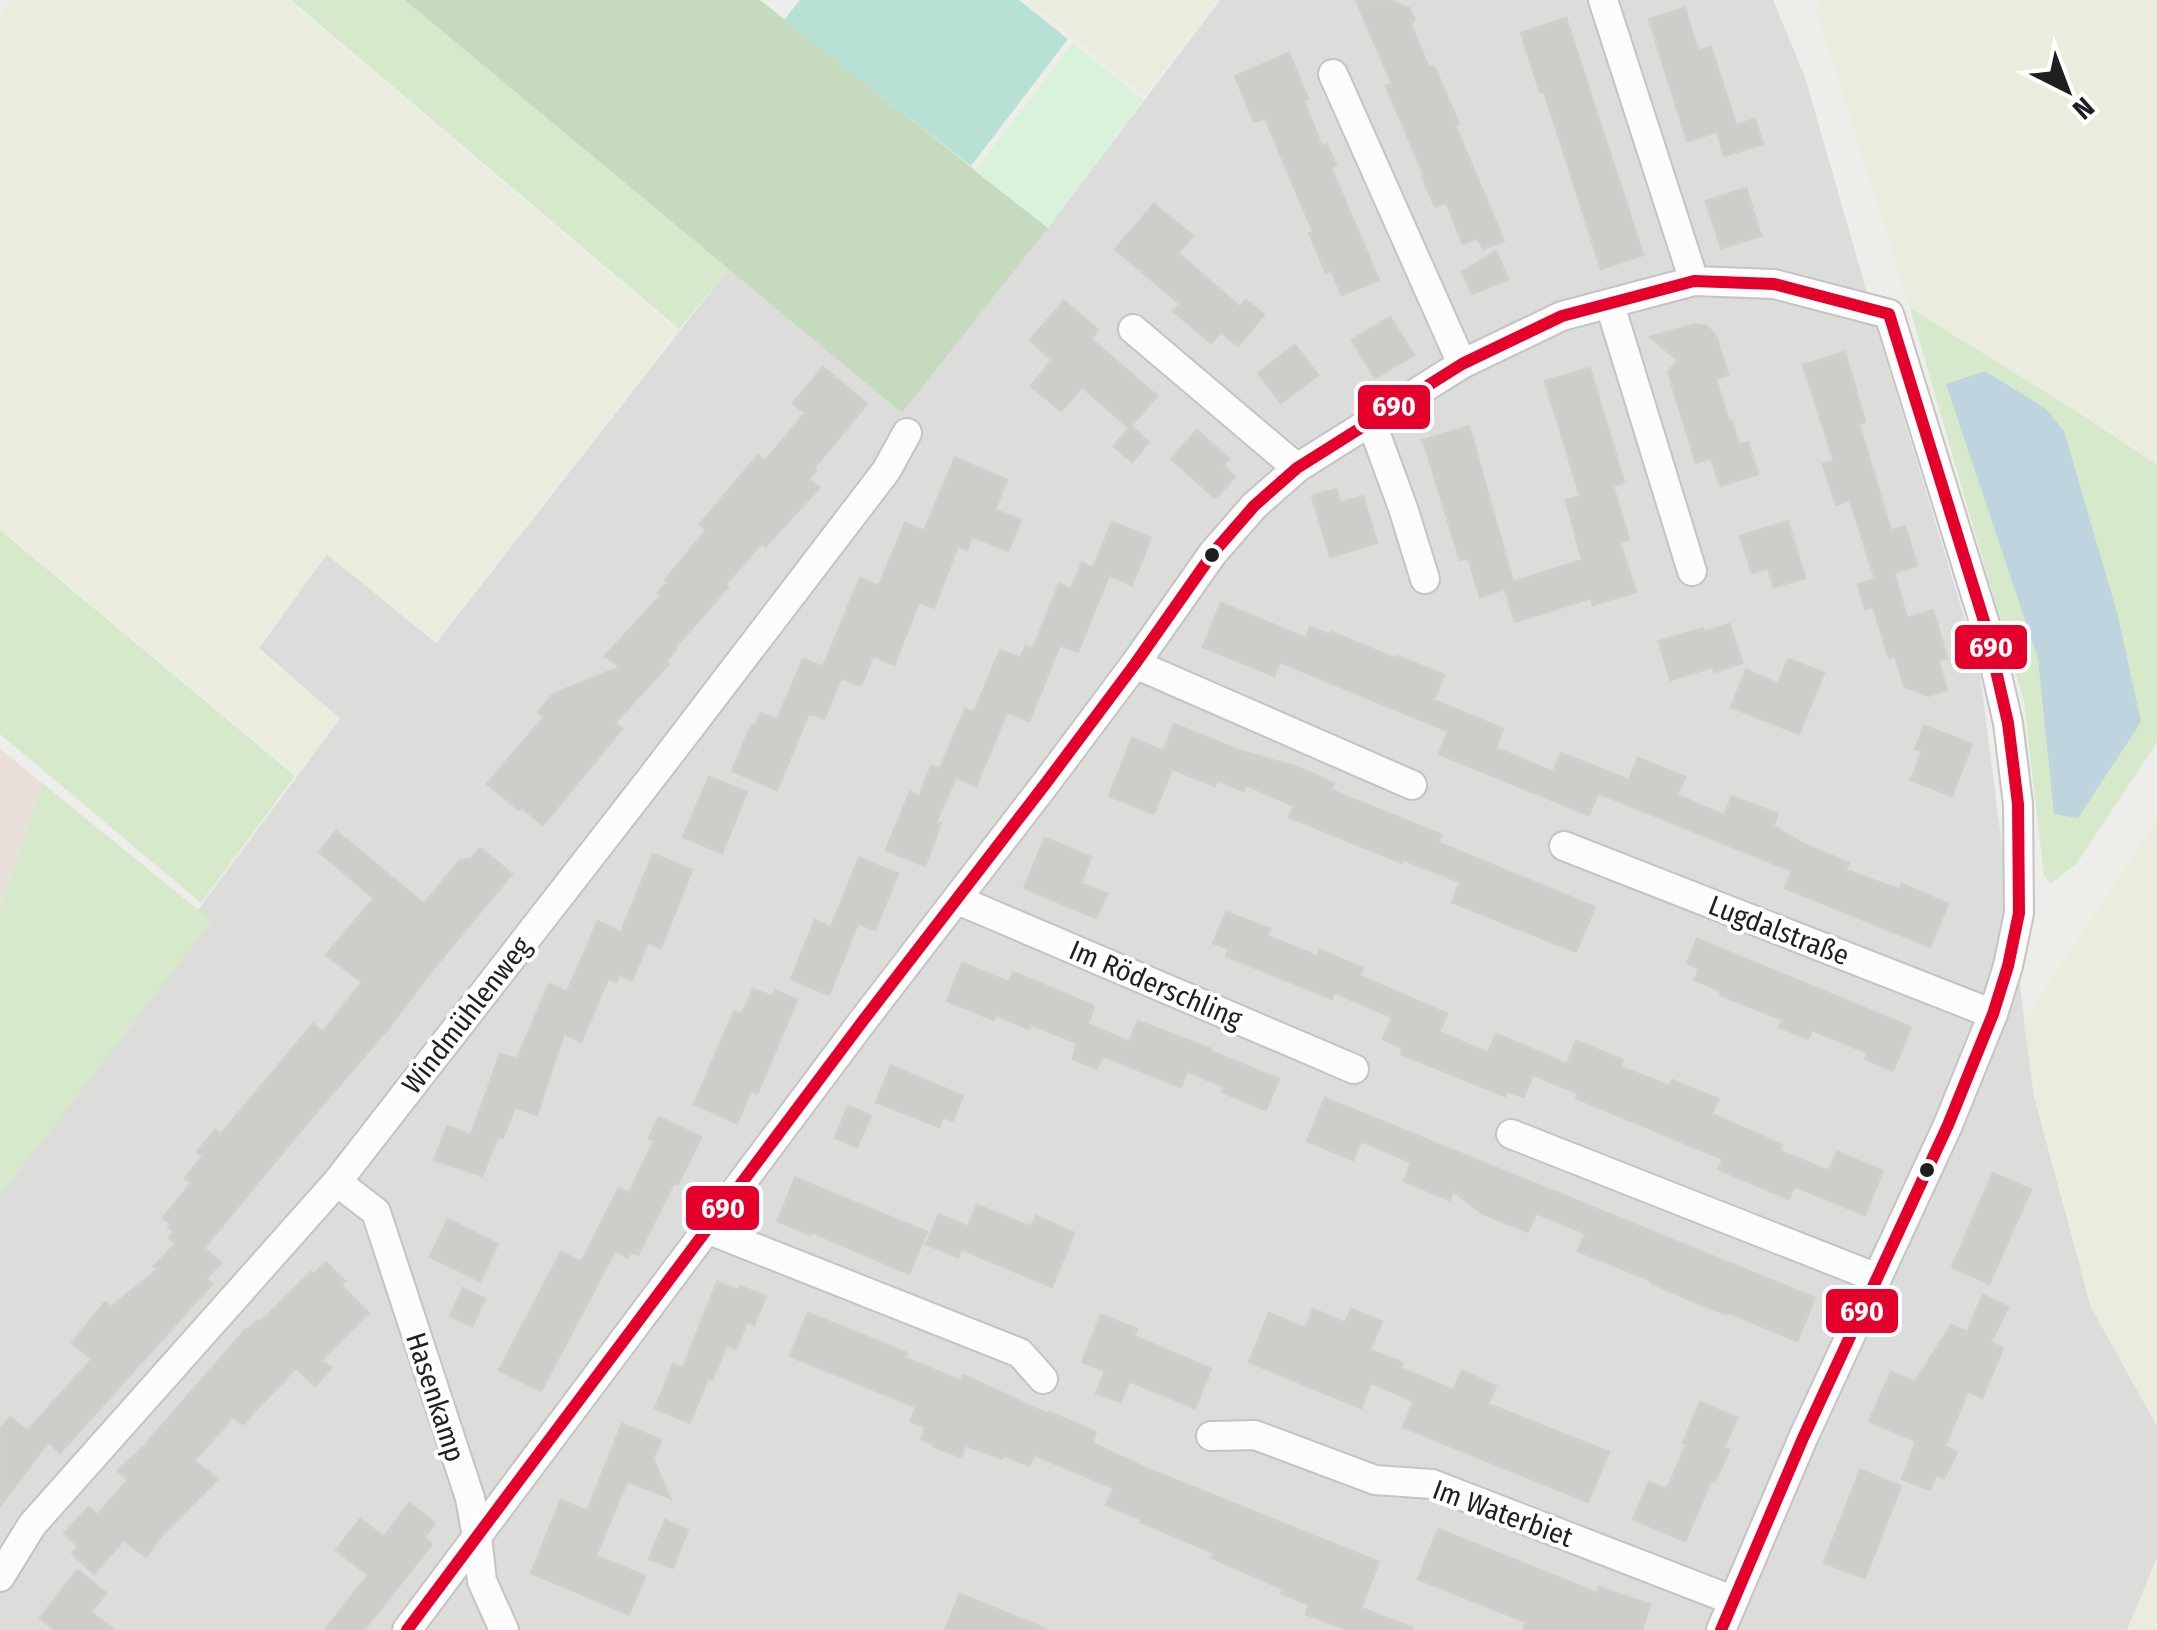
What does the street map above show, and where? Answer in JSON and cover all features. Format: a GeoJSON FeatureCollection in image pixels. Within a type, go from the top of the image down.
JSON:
{"type":"FeatureCollection","features":[{"type":"Feature","properties":{"kind":"street"},"geometry":{"type":"LineString","coordinates":[[1602,0],[1694,281]]}},
{"type":"Feature","properties":{"kind":"street"},"geometry":{"type":"LineString","coordinates":[[1333,74],[1462,364]]}},
{"type":"Feature","properties":{"kind":"street"},"geometry":{"type":"LineString","coordinates":[[406,1630],[1135,664],[1213,553],[1254,506],[1296,468],[1462,364],[1562,316],[1694,281],[1774,284],[1889,314],[1988,631],[2008,723],[2018,804],[2019,913],[1993,1014],[1948,1125],[1721,1630]]}},
{"type":"Feature","properties":{"kind":"street"},"geometry":{"type":"LineString","coordinates":[[1610,305],[1692,571]]}},
{"type":"Feature","properties":{"kind":"street"},"geometry":{"type":"LineString","coordinates":[[1133,329],[1296,468]]}},
{"type":"Feature","properties":{"kind":"street"},"geometry":{"type":"LineString","coordinates":[[1371,421],[1425,579]]}},
{"type":"Feature","properties":{"kind":"street","name":"Windmühlenweg"},"geometry":{"type":"LineString","coordinates":[[0,1577],[32,1526],[337,1182],[875,486],[906,433]]}},
{"type":"Feature","properties":{"kind":"street"},"geometry":{"type":"LineString","coordinates":[[1135,664],[1412,785]]}},
{"type":"Feature","properties":{"kind":"street","name":"Lugdalstraße"},"geometry":{"type":"LineString","coordinates":[[1564,846],[1993,1014]]}},
{"type":"Feature","properties":{"kind":"street","name":"Im Röderschling"},"geometry":{"type":"LineString","coordinates":[[958,900],[1354,1069]]}},
{"type":"Feature","properties":{"kind":"street"},"geometry":{"type":"LineString","coordinates":[[1512,1134],[1876,1278]]}},
{"type":"Feature","properties":{"kind":"street","name":"Hasenkamp"},"geometry":{"type":"LineString","coordinates":[[337,1182],[376,1212],[470,1498],[482,1581],[504,1630]]}},
{"type":"Feature","properties":{"kind":"street"},"geometry":{"type":"LineString","coordinates":[[707,1228],[1020,1353],[1043,1380]]}},
{"type":"Feature","properties":{"kind":"street","name":"Im Waterbiet"},"geometry":{"type":"LineString","coordinates":[[1212,1436],[1255,1435],[1375,1480],[1432,1484],[1732,1600]]}},
{"type":"Feature","properties":{"kind":"shaded area"},"geometry":{"type":"Polygon","coordinates":[[[1220,0],[1773,0],[1805,77],[1979,666],[2034,1096],[2091,1307],[2157,1426],[2157,1558],[2127,1630],[0,1630],[0,1175],[340,719],[259,648],[327,554],[436,643],[729,268],[902,413],[1220,0]]]}},
{"type":"Feature","properties":{"kind":"shaded area"},"geometry":{"type":"Polygon","coordinates":[[[0,749],[42,783],[0,906],[0,749]]]}},
{"type":"Feature","properties":{"kind":"green space"},"geometry":{"type":"Polygon","coordinates":[[[13,0],[288,0],[678,331],[436,641],[327,555],[257,649],[340,718],[297,775],[0,528],[0,16],[13,0]]]}},
{"type":"Feature","properties":{"kind":"green space"},"geometry":{"type":"Polygon","coordinates":[[[291,0],[406,0],[729,268],[679,329],[291,0]]]}},
{"type":"Feature","properties":{"kind":"green space"},"geometry":{"type":"Polygon","coordinates":[[[405,0],[760,0],[1048,228],[902,413],[405,0]]]}},
{"type":"Feature","properties":{"kind":"green space"},"geometry":{"type":"Polygon","coordinates":[[[800,0],[1019,0],[1068,39],[971,166],[784,20],[800,0]]]}},
{"type":"Feature","properties":{"kind":"green space"},"geometry":{"type":"Polygon","coordinates":[[[1028,0],[1218,0],[1145,96],[1028,0]]]}},
{"type":"Feature","properties":{"kind":"green space"},"geometry":{"type":"Polygon","coordinates":[[[1821,0],[2157,0],[2157,465],[1910,308],[1816,8],[1821,0]]]}},
{"type":"Feature","properties":{"kind":"green space"},"geometry":{"type":"Polygon","coordinates":[[[1073,43],[1143,100],[1048,228],[975,171],[1073,43]]]}},
{"type":"Feature","properties":{"kind":"green space"},"geometry":{"type":"Polygon","coordinates":[[[1910,308],[2157,465],[2157,742],[2077,863],[2051,884],[2044,876],[2024,702],[1910,308]]]}},
{"type":"Feature","properties":{"kind":"green space"},"geometry":{"type":"Polygon","coordinates":[[[0,530],[295,776],[201,903],[0,734],[0,530]]]}},
{"type":"Feature","properties":{"kind":"green space"},"geometry":{"type":"Polygon","coordinates":[[[42,783],[212,921],[0,1196],[0,906],[42,783]]]}},
{"type":"Feature","properties":{"kind":"green space"},"geometry":{"type":"Polygon","coordinates":[[[2157,819],[2157,1426],[2091,1307],[2034,1096],[2024,1022],[2157,819]]]}},
{"type":"Feature","properties":{"kind":"green space"},"geometry":{"type":"Polygon","coordinates":[[[2157,1558],[2157,1630],[2127,1630],[2157,1558]]]}},
{"type":"Feature","properties":{"kind":"water"},"geometry":{"type":"Polygon","coordinates":[[[1985,371],[2046,409],[2064,431],[2118,616],[2141,722],[2078,818],[2054,814],[2038,659],[1946,384],[1985,371]]]}},
{"type":"Feature","properties":{"kind":"building"},"geometry":{"type":"Polygon","coordinates":[[[1356,0],[1389,0],[1409,8],[1414,19],[1411,25],[1459,124],[1455,125],[1504,241],[1483,249],[1477,238],[1463,244],[1446,202],[1435,207],[1386,86],[1392,84],[1356,0]]]}},
{"type":"Feature","properties":{"kind":"building"},"geometry":{"type":"Polygon","coordinates":[[[1685,8],[1698,51],[1711,47],[1736,125],[1755,119],[1763,144],[1724,156],[1717,132],[1687,141],[1649,19],[1685,8]]]}},
{"type":"Feature","properties":{"kind":"building"},"geometry":{"type":"Polygon","coordinates":[[[1566,18],[1643,255],[1601,269],[1544,91],[1540,92],[1521,33],[1566,18]]]}},
{"type":"Feature","properties":{"kind":"building"},"geometry":{"type":"Polygon","coordinates":[[[1289,53],[1322,147],[1327,144],[1336,165],[1331,168],[1379,280],[1342,295],[1331,271],[1326,273],[1265,118],[1254,122],[1235,76],[1289,53]]]}},
{"type":"Feature","properties":{"kind":"building"},"geometry":{"type":"Polygon","coordinates":[[[1746,188],[1761,236],[1721,248],[1706,201],[1746,188]]]}},
{"type":"Feature","properties":{"kind":"building"},"geometry":{"type":"Polygon","coordinates":[[[1154,204],[1193,236],[1178,253],[1240,307],[1246,300],[1264,315],[1238,346],[1221,332],[1211,343],[1173,311],[1180,304],[1115,249],[1154,204]]]}},
{"type":"Feature","properties":{"kind":"building"},"geometry":{"type":"Polygon","coordinates":[[[1496,251],[1508,279],[1472,294],[1462,272],[1496,251]]]}},
{"type":"Feature","properties":{"kind":"building"},"geometry":{"type":"Polygon","coordinates":[[[1064,301],[1098,330],[1091,339],[1157,396],[1131,426],[1149,442],[1132,462],[1114,446],[1129,428],[1082,387],[1061,411],[1031,386],[1052,360],[1030,340],[1064,301]]]}},
{"type":"Feature","properties":{"kind":"building"},"geometry":{"type":"Polygon","coordinates":[[[1390,317],[1414,355],[1375,378],[1352,340],[1390,317]]]}},
{"type":"Feature","properties":{"kind":"building"},"geometry":{"type":"Polygon","coordinates":[[[1695,324],[1707,326],[1716,336],[1728,375],[1716,379],[1729,422],[1732,421],[1739,445],[1748,442],[1758,474],[1720,486],[1711,458],[1696,463],[1668,372],[1678,360],[1650,337],[1695,324]]]}},
{"type":"Feature","properties":{"kind":"building"},"geometry":{"type":"Polygon","coordinates":[[[1295,345],[1318,375],[1281,403],[1258,373],[1295,345]]]}},
{"type":"Feature","properties":{"kind":"building"},"geometry":{"type":"Polygon","coordinates":[[[1845,352],[1865,422],[1859,424],[1891,531],[1905,526],[1917,566],[1894,573],[1907,618],[1933,610],[1947,658],[1938,660],[1947,690],[1928,696],[1904,686],[1895,656],[1889,658],[1873,607],[1865,609],[1858,584],[1875,579],[1850,500],[1836,505],[1823,464],[1834,461],[1803,365],[1845,352]]]}},
{"type":"Feature","properties":{"kind":"building"},"geometry":{"type":"Polygon","coordinates":[[[823,367],[867,404],[814,468],[809,479],[819,488],[725,585],[728,587],[674,649],[666,662],[669,664],[615,723],[622,729],[543,825],[521,807],[519,810],[487,784],[544,717],[538,712],[553,694],[620,667],[605,656],[661,595],[658,593],[665,580],[706,530],[700,524],[758,455],[765,461],[805,413],[793,403],[823,367]]]}},
{"type":"Feature","properties":{"kind":"building"},"geometry":{"type":"Polygon","coordinates":[[[1590,368],[1624,482],[1613,486],[1629,539],[1620,542],[1636,592],[1593,605],[1591,598],[1515,622],[1505,589],[1480,597],[1468,558],[1460,560],[1423,440],[1469,426],[1513,582],[1582,560],[1566,500],[1580,496],[1545,381],[1590,368]]]}},
{"type":"Feature","properties":{"kind":"building"},"geometry":{"type":"Polygon","coordinates":[[[1197,430],[1229,459],[1223,466],[1235,477],[1215,498],[1171,459],[1197,430]]]}},
{"type":"Feature","properties":{"kind":"building"},"geometry":{"type":"Polygon","coordinates":[[[955,458],[1007,480],[995,510],[1021,520],[1008,551],[972,536],[967,550],[958,546],[934,608],[919,602],[894,665],[873,656],[861,686],[841,678],[824,719],[809,713],[777,790],[732,771],[761,713],[777,720],[803,659],[823,667],[860,578],[879,586],[905,523],[924,531],[955,458]]]}},
{"type":"Feature","properties":{"kind":"building"},"geometry":{"type":"Polygon","coordinates":[[[1336,489],[1340,503],[1363,496],[1377,543],[1330,557],[1312,496],[1336,489]]]}},
{"type":"Feature","properties":{"kind":"building"},"geometry":{"type":"Polygon","coordinates":[[[1788,521],[1805,578],[1774,587],[1768,568],[1752,573],[1740,536],[1788,521]]]}},
{"type":"Feature","properties":{"kind":"building"},"geometry":{"type":"Polygon","coordinates":[[[1112,522],[1151,538],[1132,585],[1109,575],[1078,652],[1060,645],[1029,721],[1007,712],[976,786],[956,777],[936,822],[941,823],[925,866],[886,850],[910,792],[919,796],[931,766],[940,769],[965,709],[974,712],[1000,650],[1020,658],[1026,646],[1033,649],[1059,584],[1071,589],[1082,563],[1093,568],[1112,522]]]}},
{"type":"Feature","properties":{"kind":"building"},"geometry":{"type":"Polygon","coordinates":[[[1221,603],[1306,638],[1310,627],[1330,635],[1331,632],[1444,675],[1434,700],[1503,729],[1496,748],[1553,772],[1561,753],[1629,780],[1638,758],[1685,777],[1677,795],[1724,815],[1732,796],[1778,814],[1773,826],[1849,863],[1846,870],[1900,890],[1902,884],[1948,904],[1930,947],[1785,888],[1792,871],[1598,793],[1589,815],[1439,754],[1448,731],[1280,662],[1274,676],[1203,647],[1221,603]]]}},
{"type":"Feature","properties":{"kind":"building"},"geometry":{"type":"Polygon","coordinates":[[[1730,624],[1742,663],[1670,680],[1659,641],[1730,624]]]}},
{"type":"Feature","properties":{"kind":"building"},"geometry":{"type":"Polygon","coordinates":[[[1788,659],[1824,673],[1799,734],[1731,707],[1746,670],[1778,684],[1788,659]]]}},
{"type":"Feature","properties":{"kind":"building"},"geometry":{"type":"Polygon","coordinates":[[[1174,724],[1334,783],[1331,790],[1442,835],[1439,843],[1595,907],[1576,952],[1452,902],[1460,882],[1289,817],[1294,806],[1246,785],[1244,791],[1217,780],[1215,786],[1172,769],[1154,814],[1109,796],[1132,738],[1163,751],[1174,724]]]}},
{"type":"Feature","properties":{"kind":"building"},"geometry":{"type":"Polygon","coordinates":[[[1924,726],[1972,744],[1952,796],[1911,780],[1922,751],[1915,749],[1924,726]]]}},
{"type":"Feature","properties":{"kind":"building"},"geometry":{"type":"Polygon","coordinates":[[[709,777],[747,792],[722,853],[683,837],[709,777]]]}},
{"type":"Feature","properties":{"kind":"building"},"geometry":{"type":"Polygon","coordinates":[[[336,831],[424,904],[460,860],[471,859],[480,848],[512,874],[204,1248],[221,1263],[206,1279],[212,1284],[60,1453],[48,1442],[0,1506],[0,1429],[10,1417],[27,1431],[92,1359],[72,1343],[105,1302],[111,1307],[158,1269],[154,1266],[176,1243],[169,1238],[174,1232],[168,1227],[171,1224],[163,1218],[191,1183],[185,1178],[203,1156],[197,1152],[215,1130],[220,1135],[313,1024],[323,1032],[362,982],[326,955],[374,898],[319,852],[336,831]]]}},
{"type":"Feature","properties":{"kind":"building"},"geometry":{"type":"Polygon","coordinates":[[[1045,838],[1091,857],[1081,883],[1107,894],[1096,918],[1024,888],[1045,838]]]}},
{"type":"Feature","properties":{"kind":"building"},"geometry":{"type":"Polygon","coordinates":[[[653,854],[692,870],[661,948],[648,943],[632,980],[619,974],[616,982],[608,979],[581,1042],[564,1034],[537,1115],[515,1107],[482,1176],[434,1160],[447,1126],[471,1135],[500,1054],[517,1059],[549,984],[567,992],[598,921],[621,932],[653,854]]]}},
{"type":"Feature","properties":{"kind":"building"},"geometry":{"type":"Polygon","coordinates":[[[859,858],[898,874],[875,930],[858,923],[829,995],[791,979],[815,920],[831,927],[859,858]]]}},
{"type":"Feature","properties":{"kind":"building"},"geometry":{"type":"Polygon","coordinates":[[[1226,912],[1270,929],[1267,936],[1317,956],[1320,950],[1363,968],[1360,976],[1447,1014],[1439,1032],[1488,1053],[1496,1034],[1567,1064],[1576,1041],[1623,1060],[1620,1067],[1670,1086],[1672,1080],[1718,1099],[1712,1114],[1782,1145],[1780,1151],[1829,1171],[1837,1152],[1883,1171],[1865,1215],[1794,1186],[1789,1199],[1718,1169],[1723,1159],[1576,1098],[1578,1093],[1533,1075],[1524,1097],[1507,1091],[1505,1096],[1401,1054],[1403,1048],[1383,1039],[1392,1017],[1335,993],[1332,999],[1226,956],[1229,949],[1213,943],[1226,912]]]}},
{"type":"Feature","properties":{"kind":"building"},"geometry":{"type":"Polygon","coordinates":[[[1697,939],[1911,1027],[1893,1071],[1865,1059],[1868,1053],[1812,1030],[1808,1039],[1779,1027],[1783,1020],[1720,995],[1721,991],[1695,980],[1699,969],[1687,963],[1697,939]]]}},
{"type":"Feature","properties":{"kind":"building"},"geometry":{"type":"Polygon","coordinates":[[[962,963],[1009,982],[1013,972],[1094,1006],[1088,1024],[1129,1042],[1138,1021],[1279,1079],[1266,1110],[1222,1092],[1224,1087],[1187,1071],[1181,1087],[1103,1056],[1097,1069],[1073,1059],[1077,1043],[1030,1024],[1029,1029],[996,1015],[994,1020],[947,1001],[962,963]]]}},
{"type":"Feature","properties":{"kind":"building"},"geometry":{"type":"Polygon","coordinates":[[[753,989],[772,996],[775,990],[797,1000],[757,1094],[751,1091],[737,1123],[694,1104],[734,1011],[742,1014],[753,989]]]}},
{"type":"Feature","properties":{"kind":"building"},"geometry":{"type":"Polygon","coordinates":[[[891,1066],[963,1096],[953,1121],[943,1117],[939,1127],[876,1102],[891,1066]]]}},
{"type":"Feature","properties":{"kind":"building"},"geometry":{"type":"Polygon","coordinates":[[[1325,1098],[1815,1298],[1797,1341],[1578,1251],[1585,1233],[1536,1213],[1528,1232],[1483,1214],[1453,1191],[1450,1200],[1404,1181],[1411,1162],[1361,1141],[1353,1160],[1307,1141],[1325,1098]]]}},
{"type":"Feature","properties":{"kind":"building"},"geometry":{"type":"Polygon","coordinates":[[[848,1106],[871,1116],[857,1147],[835,1138],[848,1106]]]}},
{"type":"Feature","properties":{"kind":"building"},"geometry":{"type":"Polygon","coordinates":[[[659,1117],[701,1137],[638,1255],[631,1252],[628,1258],[615,1251],[541,1391],[499,1370],[561,1252],[581,1262],[619,1188],[629,1193],[654,1141],[649,1138],[659,1117]]]}},
{"type":"Feature","properties":{"kind":"building"},"geometry":{"type":"Polygon","coordinates":[[[1993,1173],[2031,1190],[1989,1284],[1952,1267],[1993,1173]]]}},
{"type":"Feature","properties":{"kind":"building"},"geometry":{"type":"Polygon","coordinates":[[[795,1178],[927,1232],[909,1274],[778,1221],[795,1178]]]}},
{"type":"Feature","properties":{"kind":"building"},"geometry":{"type":"Polygon","coordinates":[[[977,1205],[1031,1227],[1036,1216],[1074,1233],[1052,1287],[961,1249],[958,1257],[926,1244],[939,1214],[968,1227],[977,1205]]]}},
{"type":"Feature","properties":{"kind":"building"},"geometry":{"type":"Polygon","coordinates":[[[448,1219],[498,1244],[480,1281],[430,1257],[448,1219]]]}},
{"type":"Feature","properties":{"kind":"building"},"geometry":{"type":"Polygon","coordinates":[[[326,1262],[345,1281],[341,1285],[369,1313],[322,1360],[331,1368],[315,1386],[296,1368],[243,1424],[233,1417],[194,1461],[218,1479],[162,1535],[146,1557],[124,1540],[94,1574],[72,1553],[78,1546],[64,1533],[89,1507],[97,1515],[128,1480],[118,1471],[246,1329],[260,1322],[326,1262]]]}},
{"type":"Feature","properties":{"kind":"building"},"geometry":{"type":"Polygon","coordinates":[[[717,1282],[766,1296],[754,1325],[747,1322],[736,1349],[727,1345],[712,1380],[708,1378],[690,1423],[655,1408],[673,1364],[683,1368],[717,1282]]]}},
{"type":"Feature","properties":{"kind":"building"},"geometry":{"type":"Polygon","coordinates":[[[463,1288],[485,1299],[472,1326],[450,1316],[463,1288]]]}},
{"type":"Feature","properties":{"kind":"building"},"geometry":{"type":"Polygon","coordinates":[[[1983,1295],[2008,1307],[1991,1342],[2003,1348],[1982,1398],[1968,1391],[1945,1446],[1957,1452],[1944,1478],[1936,1475],[1930,1490],[1902,1479],[1916,1441],[1869,1421],[1891,1372],[1915,1382],[1951,1325],[1967,1332],[1983,1295]]]}},
{"type":"Feature","properties":{"kind":"building"},"geometry":{"type":"Polygon","coordinates":[[[1313,1309],[1345,1323],[1351,1309],[1382,1322],[1370,1350],[1403,1363],[1401,1368],[1453,1390],[1462,1371],[1496,1386],[1488,1404],[1609,1452],[1588,1502],[1403,1427],[1414,1401],[1371,1383],[1361,1408],[1249,1362],[1269,1313],[1305,1328],[1313,1309]]]}},
{"type":"Feature","properties":{"kind":"building"},"geometry":{"type":"Polygon","coordinates":[[[808,1313],[907,1353],[905,1358],[961,1381],[963,1375],[1096,1432],[1092,1443],[1143,1467],[1379,1562],[1361,1608],[1413,1630],[1347,1630],[1306,1614],[1309,1605],[1281,1593],[1283,1589],[1106,1505],[1114,1488],[1034,1455],[1029,1466],[965,1445],[961,1457],[934,1447],[921,1439],[926,1428],[910,1421],[916,1407],[790,1356],[808,1313]]]}},
{"type":"Feature","properties":{"kind":"building"},"geometry":{"type":"Polygon","coordinates":[[[1101,1315],[1137,1329],[1134,1336],[1211,1369],[1195,1408],[1129,1381],[1121,1402],[1096,1393],[1105,1371],[1082,1362],[1101,1315]]]}},
{"type":"Feature","properties":{"kind":"building"},"geometry":{"type":"Polygon","coordinates":[[[1700,1402],[1737,1418],[1724,1448],[1729,1450],[1685,1541],[1633,1519],[1649,1482],[1667,1489],[1700,1402]]]}},
{"type":"Feature","properties":{"kind":"building"},"geometry":{"type":"Polygon","coordinates":[[[622,1424],[661,1440],[653,1459],[670,1498],[627,1481],[596,1556],[645,1576],[629,1614],[531,1573],[561,1500],[587,1511],[622,1424]]]}},
{"type":"Feature","properties":{"kind":"building"},"geometry":{"type":"Polygon","coordinates":[[[1860,1470],[1901,1486],[1865,1578],[1824,1563],[1860,1470]]]}},
{"type":"Feature","properties":{"kind":"building"},"geometry":{"type":"Polygon","coordinates":[[[409,1503],[435,1523],[424,1538],[432,1544],[364,1630],[325,1630],[368,1575],[336,1550],[360,1519],[384,1537],[409,1503]]]}},
{"type":"Feature","properties":{"kind":"building"},"geometry":{"type":"Polygon","coordinates":[[[665,1520],[688,1530],[673,1568],[649,1559],[665,1520]]]}},
{"type":"Feature","properties":{"kind":"building"},"geometry":{"type":"Polygon","coordinates":[[[1438,1529],[1597,1593],[1599,1587],[1650,1604],[1642,1630],[1523,1630],[1526,1622],[1418,1579],[1438,1529]]]}},
{"type":"Feature","properties":{"kind":"building"},"geometry":{"type":"Polygon","coordinates":[[[77,1570],[106,1593],[91,1612],[114,1630],[55,1630],[40,1618],[77,1570]]]}},
{"type":"Feature","properties":{"kind":"building"},"geometry":{"type":"Polygon","coordinates":[[[960,1594],[1046,1629],[1046,1630],[945,1630],[960,1594]]]}},
{"type":"Feature","properties":{"kind":"transit line","name":"690"},"geometry":{"type":"LineString","coordinates":[[407,1630],[1046,783],[1213,553],[1254,506],[1297,468],[1462,364],[1562,316],[1694,281],[1774,284],[1889,314]]}},
{"type":"Feature","properties":{"kind":"transit line","name":"690"},"geometry":{"type":"LineString","coordinates":[[1721,1630],[1803,1438],[1948,1125],[1993,1014],[2019,913],[2018,804],[2008,723],[1987,631],[1889,314]]}}]}
